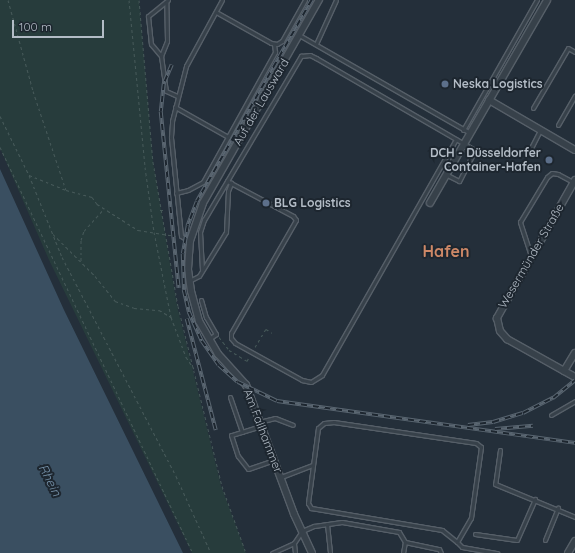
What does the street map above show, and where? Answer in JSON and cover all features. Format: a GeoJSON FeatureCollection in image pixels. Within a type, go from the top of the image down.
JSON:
{"type":"FeatureCollection","features":[{"type":"Feature","properties":{"kind":"street","name":"Auf der Lausward"},"geometry":{"type":"LineString","coordinates":[[203,203],[319,0]]}},
{"type":"Feature","properties":{"kind":"street"},"geometry":{"type":"LineString","coordinates":[[430,203],[547,0]]}},
{"type":"Feature","properties":{"kind":"street"},"geometry":{"type":"LineString","coordinates":[[489,100],[575,150]]}},
{"type":"Feature","properties":{"kind":"street","name":"Wesermünder Straße"},"geometry":{"type":"LineString","coordinates":[[574,181],[500,311],[498,325],[507,339],[575,377]]}},
{"type":"Feature","properties":{"kind":"street","name":"Am Fallhammer"},"geometry":{"type":"LineString","coordinates":[[203,203],[190,241],[189,281],[196,313],[208,340],[244,382],[312,553]]}},
{"type":"Feature","properties":{"kind":"street"},"geometry":{"type":"LineString","coordinates":[[564,371],[575,352]]}},
{"type":"Feature","properties":{"kind":"street"},"geometry":{"type":"LineString","coordinates":[[568,553],[575,541]]}},
{"type":"Feature","properties":{"kind":"lane"},"geometry":{"type":"LineString","coordinates":[[190,241],[181,236],[176,193],[171,137],[175,106],[186,66],[222,0]]}},
{"type":"Feature","properties":{"kind":"lane"},"geometry":{"type":"LineString","coordinates":[[216,12],[274,44],[282,41],[306,0]]}},
{"type":"Feature","properties":{"kind":"lane"},"geometry":{"type":"LineString","coordinates":[[316,44],[336,0]]}},
{"type":"Feature","properties":{"kind":"lane"},"geometry":{"type":"LineString","coordinates":[[463,130],[538,0]]}},
{"type":"Feature","properties":{"kind":"lane"},"geometry":{"type":"LineString","coordinates":[[167,1],[148,16],[151,44],[161,56],[166,91],[177,96]]}},
{"type":"Feature","properties":{"kind":"lane"},"geometry":{"type":"LineString","coordinates":[[161,56],[168,41],[167,1]]}},
{"type":"Feature","properties":{"kind":"lane"},"geometry":{"type":"LineString","coordinates":[[299,35],[470,133]]}},
{"type":"Feature","properties":{"kind":"lane"},"geometry":{"type":"LineString","coordinates":[[176,193],[188,190],[203,182],[275,52],[274,44]]}},
{"type":"Feature","properties":{"kind":"lane"},"geometry":{"type":"LineString","coordinates":[[533,108],[568,48],[575,52]]}},
{"type":"Feature","properties":{"kind":"lane"},"geometry":{"type":"LineString","coordinates":[[202,270],[200,232],[227,181],[296,62],[305,54],[316,58],[476,150],[459,181],[446,175]]}},
{"type":"Feature","properties":{"kind":"lane"},"geometry":{"type":"LineString","coordinates":[[558,125],[575,95]]}},
{"type":"Feature","properties":{"kind":"lane"},"geometry":{"type":"LineString","coordinates":[[175,106],[228,137]]}},
{"type":"Feature","properties":{"kind":"lane"},"geometry":{"type":"LineString","coordinates":[[531,148],[540,130]]}},
{"type":"Feature","properties":{"kind":"lane"},"geometry":{"type":"LineString","coordinates":[[227,181],[293,216],[296,220],[231,333],[231,338],[235,343],[302,380],[311,382],[322,375],[456,139]]}},
{"type":"Feature","properties":{"kind":"lane"},"geometry":{"type":"LineString","coordinates":[[531,256],[520,222],[547,176],[552,173],[574,181]]}},
{"type":"Feature","properties":{"kind":"lane"},"geometry":{"type":"LineString","coordinates":[[189,281],[199,276],[226,232],[228,191],[231,183]]}},
{"type":"Feature","properties":{"kind":"lane"},"geometry":{"type":"LineString","coordinates":[[201,300],[206,317],[216,334],[208,340]]}},
{"type":"Feature","properties":{"kind":"lane"},"geometry":{"type":"LineString","coordinates":[[230,397],[242,432]]}},
{"type":"Feature","properties":{"kind":"lane"},"geometry":{"type":"LineString","coordinates":[[551,415],[575,401]]}},
{"type":"Feature","properties":{"kind":"lane"},"geometry":{"type":"LineString","coordinates":[[275,460],[248,469],[238,456],[231,435],[275,418],[293,426]]}},
{"type":"Feature","properties":{"kind":"lane"},"geometry":{"type":"LineString","coordinates":[[457,542],[471,518],[482,453],[481,447],[476,443],[334,422],[324,423],[318,428],[308,503],[311,508],[442,530],[462,547],[497,553]]}},
{"type":"Feature","properties":{"kind":"lane"},"geometry":{"type":"LineString","coordinates":[[500,450],[495,484],[575,516]]}},
{"type":"Feature","properties":{"kind":"lane"},"geometry":{"type":"LineString","coordinates":[[281,477],[313,465]]}},
{"type":"Feature","properties":{"kind":"lane"},"geometry":{"type":"LineString","coordinates":[[475,534],[517,540],[535,499]]}},
{"type":"Feature","properties":{"kind":"lane"},"geometry":{"type":"LineString","coordinates":[[545,540],[558,508]]}},
{"type":"Feature","properties":{"kind":"lane"},"geometry":{"type":"LineString","coordinates":[[272,553],[294,543],[302,531],[314,526],[342,522],[399,532],[405,542],[403,553]]}},
{"type":"Feature","properties":{"kind":"lane"},"geometry":{"type":"LineString","coordinates":[[327,524],[330,553]]}},
{"type":"Feature","properties":{"kind":"lane"},"geometry":{"type":"LineString","coordinates":[[405,542],[439,549],[441,553]]}},
{"type":"Feature","properties":{"kind":"lane"},"geometry":{"type":"LineString","coordinates":[[294,543],[295,553]]}},
{"type":"Feature","properties":{"kind":"path"},"geometry":{"type":"LineString","coordinates":[[8,0],[33,91],[66,190]]}},
{"type":"Feature","properties":{"kind":"path"},"geometry":{"type":"LineString","coordinates":[[129,0],[141,131],[154,232],[171,317],[186,357],[194,370]]}},
{"type":"Feature","properties":{"kind":"path"},"geometry":{"type":"LineString","coordinates":[[139,0],[148,116],[160,210],[178,306],[222,486],[246,553]]}},
{"type":"Feature","properties":{"kind":"path"},"geometry":{"type":"LineString","coordinates":[[0,116],[29,175],[52,232],[146,424],[176,476],[211,553]]}},
{"type":"Feature","properties":{"kind":"path"},"geometry":{"type":"LineString","coordinates":[[0,147],[193,553]]}},
{"type":"Feature","properties":{"kind":"path"},"geometry":{"type":"LineString","coordinates":[[29,175],[66,190],[92,197],[104,209],[138,230],[181,236]]}},
{"type":"Feature","properties":{"kind":"path"},"geometry":{"type":"LineString","coordinates":[[81,262],[81,240],[84,231],[104,209]]}},
{"type":"Feature","properties":{"kind":"path"},"geometry":{"type":"LineString","coordinates":[[160,210],[165,210]]}},
{"type":"Feature","properties":{"kind":"path"},"geometry":{"type":"LineString","coordinates":[[52,232],[115,301],[134,308],[159,310],[171,317]]}},
{"type":"Feature","properties":{"kind":"green space"},"geometry":{"type":"Polygon","coordinates":[[[0,0],[139,0],[153,162],[177,306],[221,486],[246,553],[192,553],[49,260],[0,148],[0,0]]]}},
{"type":"Feature","properties":{"kind":"water","name":"Rhein"},"geometry":{"type":"Polygon","coordinates":[[[0,169],[64,310],[183,553],[0,553],[0,169]]]}},
{"type":"Feature","properties":{"kind":"railway"},"geometry":{"type":"LineString","coordinates":[[312,0],[197,202],[188,226],[183,254],[184,290],[189,312],[202,341],[219,365],[238,382],[277,401],[575,443]]}},
{"type":"Feature","properties":{"kind":"railway"},"geometry":{"type":"LineString","coordinates":[[172,65],[164,84],[161,112],[179,288]]}},
{"type":"Feature","properties":{"kind":"railway"},"geometry":{"type":"LineString","coordinates":[[187,319],[216,430]]}},
{"type":"Feature","properties":{"kind":"railway"},"geometry":{"type":"LineString","coordinates":[[468,425],[493,422],[523,413],[553,398],[575,380]]}},
{"type":"Feature","properties":{"kind":"railway"},"geometry":{"type":"LineString","coordinates":[[495,429],[533,426]]}},
{"type":"Feature","properties":{"kind":"place","name":"Neska Logistics"},"geometry":{"type":"Point","coordinates":[445,84]}},
{"type":"Feature","properties":{"kind":"place","name":"DCH - Düsseldorfer Container-Hafen"},"geometry":{"type":"Point","coordinates":[549,160]}},
{"type":"Feature","properties":{"kind":"place","name":"BLG Logistics"},"geometry":{"type":"Point","coordinates":[266,203]}},
{"type":"Feature","properties":{"kind":"district","name":"Hafen"},"geometry":{"type":"Point","coordinates":[446,251]}}]}
